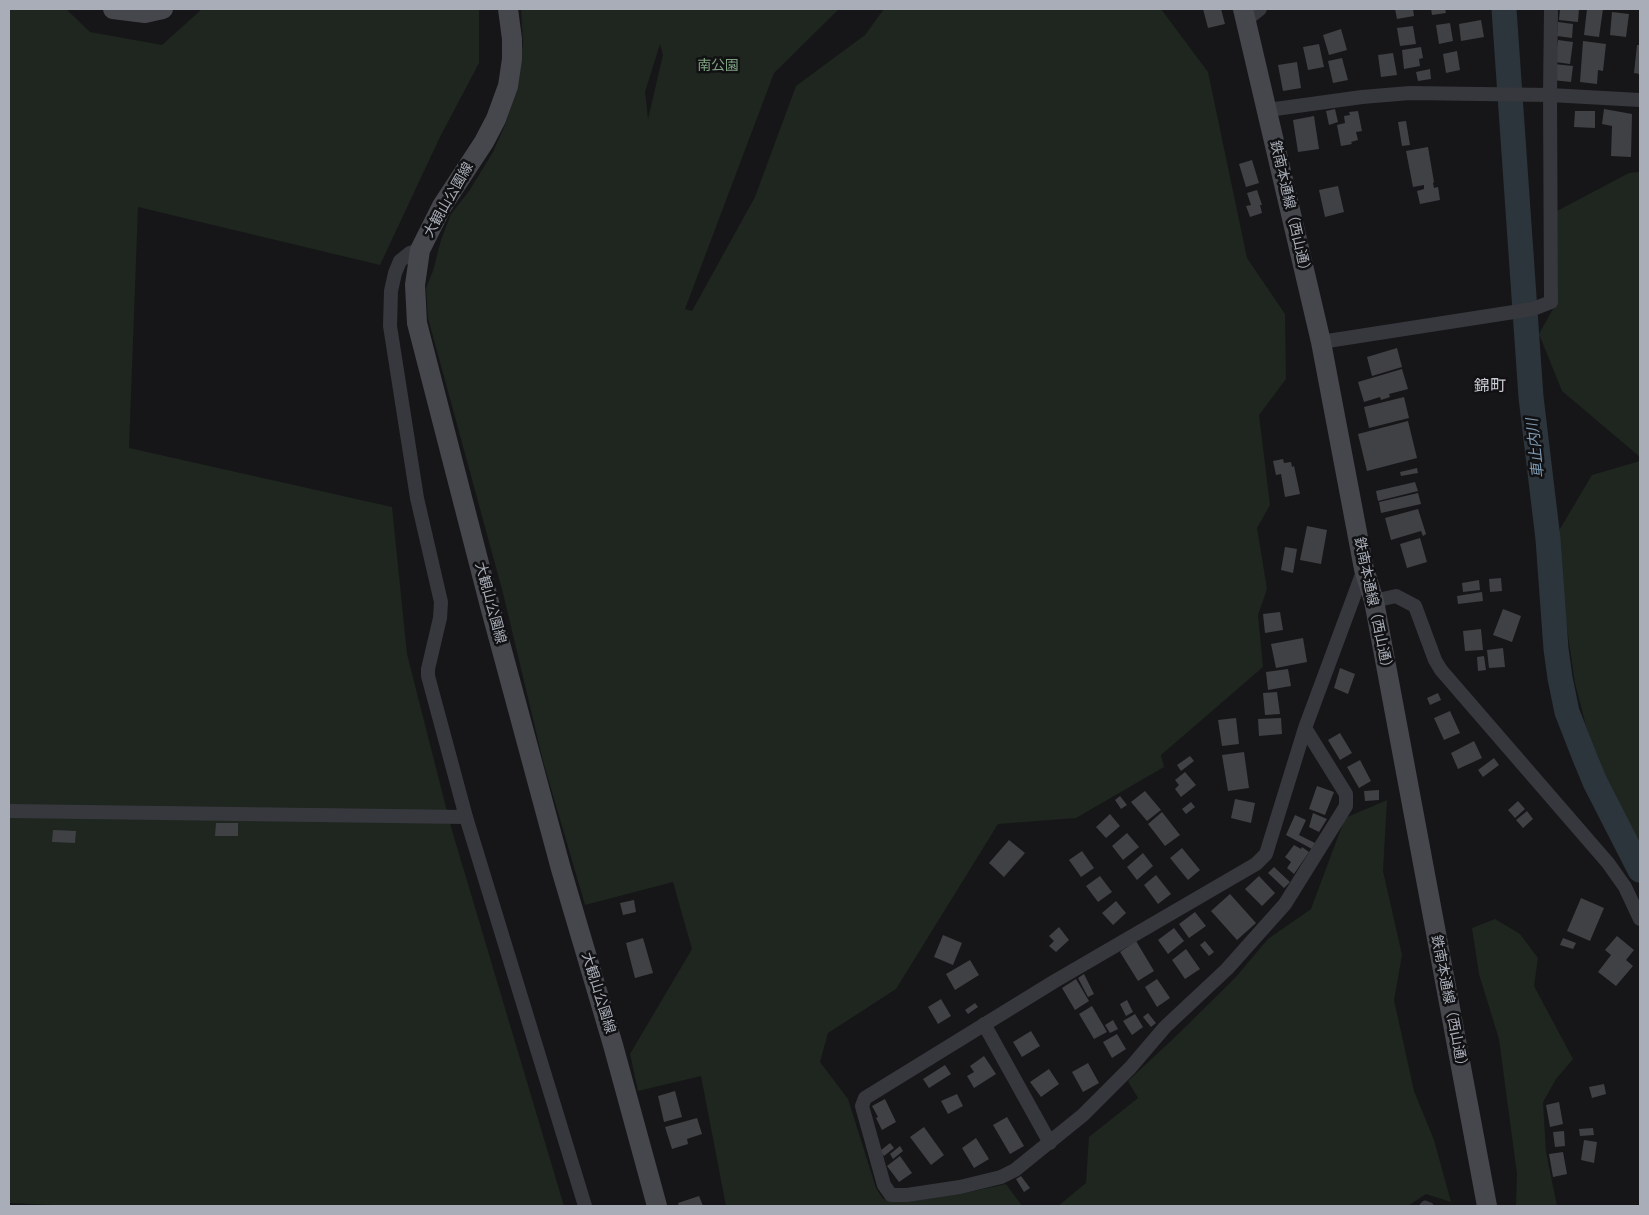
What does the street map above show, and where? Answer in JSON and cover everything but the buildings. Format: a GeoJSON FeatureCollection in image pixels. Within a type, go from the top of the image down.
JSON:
{"type":"FeatureCollection","features":[{"type":"Feature","properties":{"kind":"main road"},"geometry":{"type":"LineString","coordinates":[[113,9],[145,13],[163,9]]}},
{"type":"Feature","properties":{"kind":"main road","name":"大観山公園線"},"geometry":{"type":"LineString","coordinates":[[508,9],[512,39],[512,59],[508,86],[496,119],[484,142],[442,206],[420,250],[415,285],[417,323],[490,606],[561,869],[613,1045],[657,1206]]}},
{"type":"Feature","properties":{"kind":"main road","name":"鉄南本通線（西山通）"},"geometry":{"type":"LineString","coordinates":[[1250,12],[1268,110],[1321,342],[1364,569],[1374,601],[1486,1206]]}},
{"type":"Feature","properties":{"kind":"street"},"geometry":{"type":"LineString","coordinates":[[1321,342],[1533,309],[1551,302],[1551,9]]}},
{"type":"Feature","properties":{"kind":"street"},"geometry":{"type":"LineString","coordinates":[[1268,110],[1378,95],[1410,93],[1640,100]]}},
{"type":"Feature","properties":{"kind":"street"},"geometry":{"type":"LineString","coordinates":[[420,250],[410,253],[400,261],[395,272],[391,291],[390,326],[417,498],[441,602],[440,618],[429,662],[428,676],[466,817],[585,1206]]}},
{"type":"Feature","properties":{"kind":"street"},"geometry":{"type":"LineString","coordinates":[[1306,728],[1346,794],[1346,806],[1285,904],[1227,970],[1165,1027],[1130,1068],[1083,1115],[1015,1170],[1001,1177],[960,1187],[907,1195],[891,1195],[884,1185],[862,1106],[865,1098],[1055,981],[1256,864],[1266,854],[1306,728],[1364,569]]}},
{"type":"Feature","properties":{"kind":"street"},"geometry":{"type":"LineString","coordinates":[[1374,601],[1396,596],[1415,606],[1434,660],[1441,670],[1608,863],[1625,887],[1640,919]]}},
{"type":"Feature","properties":{"kind":"street"},"geometry":{"type":"LineString","coordinates":[[9,811],[466,817]]}},
{"type":"Feature","properties":{"kind":"street"},"geometry":{"type":"LineString","coordinates":[[984,1024],[1050,1143]]}},
{"type":"Feature","properties":{"kind":"lane"},"geometry":{"type":"LineString","coordinates":[[1423,1206],[1425,1204],[1430,1206]]}},
{"type":"Feature","properties":{"kind":"green space"},"geometry":{"type":"Polygon","coordinates":[[[9,9],[66,9],[90,32],[162,45],[202,9],[479,9],[479,63],[440,137],[380,265],[138,207],[129,448],[392,507],[407,654],[451,827],[564,1206],[77,1206],[9,1203],[9,9]]]}},
{"type":"Feature","properties":{"kind":"green space","name":"南公園"},"geometry":{"type":"Polygon","coordinates":[[[521,9],[839,9],[774,73],[685,309],[692,311],[755,197],[796,86],[865,35],[884,9],[1161,9],[1208,72],[1247,258],[1285,314],[1286,379],[1259,415],[1270,505],[1257,528],[1267,589],[1258,615],[1263,667],[1161,755],[1164,767],[1076,818],[998,824],[896,989],[828,1033],[820,1062],[848,1099],[876,1188],[883,1199],[906,1202],[960,1194],[1006,1184],[1022,1206],[726,1206],[701,1076],[638,1091],[630,1054],[692,949],[673,882],[585,905],[543,761],[503,593],[428,318],[426,288],[433,271],[441,240],[451,214],[469,191],[493,152],[505,125],[516,92],[523,43],[521,9]],[[660,44],[645,92],[648,119],[663,55],[660,44]]]}},
{"type":"Feature","properties":{"kind":"green space"},"geometry":{"type":"Polygon","coordinates":[[[1640,172],[1640,457],[1562,391],[1539,334],[1558,300],[1557,211],[1629,173],[1640,172]]]}},
{"type":"Feature","properties":{"kind":"green space"},"geometry":{"type":"Polygon","coordinates":[[[1640,461],[1640,848],[1593,753],[1575,683],[1554,539],[1592,475],[1640,461]]]}},
{"type":"Feature","properties":{"kind":"green space"},"geometry":{"type":"Polygon","coordinates":[[[1387,800],[1383,871],[1402,955],[1394,1000],[1414,1091],[1434,1140],[1451,1202],[1426,1194],[1408,1206],[1058,1206],[1086,1183],[1089,1137],[1138,1098],[1128,1081],[1235,978],[1268,939],[1311,909],[1345,818],[1387,800]]]}},
{"type":"Feature","properties":{"kind":"green space"},"geometry":{"type":"Polygon","coordinates":[[[1495,919],[1520,934],[1538,958],[1534,986],[1573,1059],[1556,1079],[1543,1102],[1546,1152],[1557,1206],[1516,1206],[1517,1174],[1499,1039],[1479,974],[1472,928],[1495,919]]]}},
{"type":"Feature","properties":{"kind":"waterway","name":"車止内川"},"geometry":{"type":"LineString","coordinates":[[1504,9],[1531,397],[1548,539],[1560,678],[1567,712],[1595,782],[1640,870]]}},
{"type":"Feature","properties":{"kind":"district","name":"錦町"},"geometry":{"type":"Point","coordinates":[1490,387]}}]}
